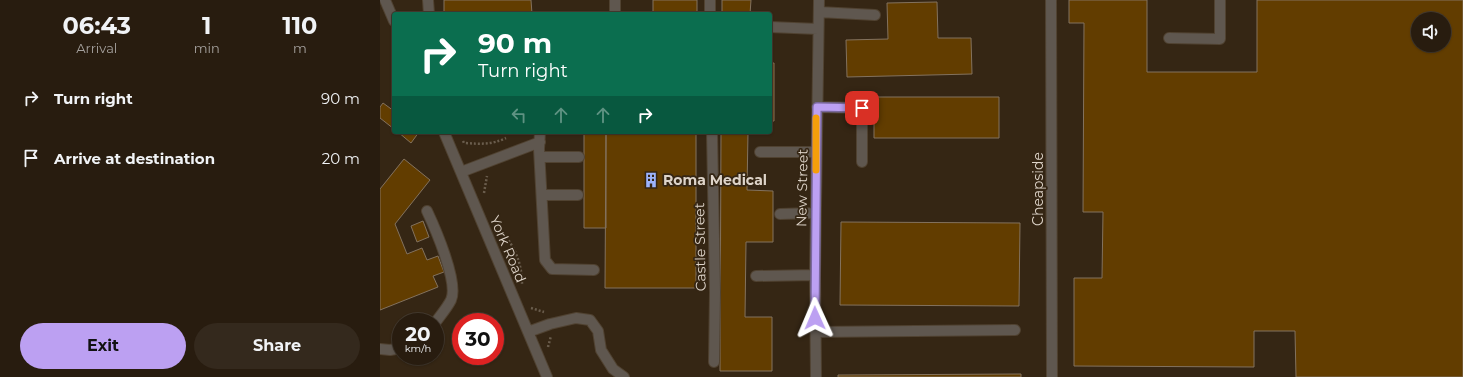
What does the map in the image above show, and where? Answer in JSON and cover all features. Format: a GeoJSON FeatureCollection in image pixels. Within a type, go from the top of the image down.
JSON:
{"type":"FeatureCollection","features":[{"type":"Feature","properties":{"kind":"street"},"geometry":{"type":"LineString","coordinates":[[385,0],[392,16]]}},
{"type":"Feature","properties":{"kind":"street"},"geometry":{"type":"LineString","coordinates":[[428,0],[429,12]]}},
{"type":"Feature","properties":{"kind":"street"},"geometry":{"type":"LineString","coordinates":[[615,0],[615,12]]}},
{"type":"Feature","properties":{"kind":"street"},"geometry":{"type":"LineString","coordinates":[[710,0],[710,12]]}},
{"type":"Feature","properties":{"kind":"street","name":"New Street"},"geometry":{"type":"LineString","coordinates":[[816,377],[815,214],[819,0]]}},
{"type":"Feature","properties":{"kind":"street","name":"Cheapside"},"geometry":{"type":"LineString","coordinates":[[1051,0],[1052,377]]}},
{"type":"Feature","properties":{"kind":"street"},"geometry":{"type":"LineString","coordinates":[[1169,38],[1220,39],[1220,0]]}},
{"type":"Feature","properties":{"kind":"street"},"geometry":{"type":"LineString","coordinates":[[819,12],[875,14]]}},
{"type":"Feature","properties":{"kind":"street"},"geometry":{"type":"LineString","coordinates":[[772,27],[818,29]]}},
{"type":"Feature","properties":{"kind":"street"},"geometry":{"type":"LineString","coordinates":[[817,107],[862,108],[862,162]]}},
{"type":"Feature","properties":{"kind":"street","name":"York Road"},"geometry":{"type":"LineString","coordinates":[[445,134],[547,377]]}},
{"type":"Feature","properties":{"kind":"street","name":"Castle Street"},"geometry":{"type":"LineString","coordinates":[[712,134],[715,292],[714,362]]}},
{"type":"Feature","properties":{"kind":"street"},"geometry":{"type":"LineString","coordinates":[[461,172],[540,137],[545,260],[552,269],[594,270]]}},
{"type":"Feature","properties":{"kind":"street"},"geometry":{"type":"LineString","coordinates":[[760,152],[816,152]]}},
{"type":"Feature","properties":{"kind":"street"},"geometry":{"type":"LineString","coordinates":[[540,157],[579,157]]}},
{"type":"Feature","properties":{"kind":"street"},"geometry":{"type":"LineString","coordinates":[[542,195],[578,195]]}},
{"type":"Feature","properties":{"kind":"street"},"geometry":{"type":"LineString","coordinates":[[428,211],[446,256],[452,281],[452,299],[442,313]]}},
{"type":"Feature","properties":{"kind":"street"},"geometry":{"type":"LineString","coordinates":[[780,214],[815,214]]}},
{"type":"Feature","properties":{"kind":"street"},"geometry":{"type":"LineString","coordinates":[[756,276],[815,275]]}},
{"type":"Feature","properties":{"kind":"street"},"geometry":{"type":"LineString","coordinates":[[528,332],[576,318],[590,320],[598,331],[601,350],[613,369],[624,377]]}},
{"type":"Feature","properties":{"kind":"street"},"geometry":{"type":"LineString","coordinates":[[816,332],[1015,330]]}},
{"type":"Feature","properties":{"kind":"street"},"geometry":{"type":"LineString","coordinates":[[380,349],[392,350]]}},
{"type":"Feature","properties":{"kind":"path"},"geometry":{"type":"LineString","coordinates":[[460,138],[464,143],[481,144],[495,143],[506,138]]}},
{"type":"Feature","properties":{"kind":"path"},"geometry":{"type":"LineString","coordinates":[[485,197],[484,190],[486,177],[492,172]]}},
{"type":"Feature","properties":{"kind":"path"},"geometry":{"type":"LineString","coordinates":[[500,230],[509,240],[522,269],[522,290]]}},
{"type":"Feature","properties":{"kind":"path"},"geometry":{"type":"LineString","coordinates":[[529,308],[543,312],[552,311],[559,331],[551,336],[548,351]]}},
{"type":"Feature","properties":{"kind":"building"},"geometry":{"type":"Polygon","coordinates":[[[444,0],[531,0],[532,12],[444,12],[444,0]]]}},
{"type":"Feature","properties":{"kind":"building"},"geometry":{"type":"Polygon","coordinates":[[[653,0],[697,0],[697,12],[653,12],[653,0]]]}},
{"type":"Feature","properties":{"kind":"building"},"geometry":{"type":"Polygon","coordinates":[[[722,0],[751,0],[750,12],[722,12],[722,0]]]}},
{"type":"Feature","properties":{"kind":"building"},"geometry":{"type":"Polygon","coordinates":[[[1069,0],[1147,0],[1147,72],[1257,72],[1257,0],[1463,0],[1463,377],[1296,377],[1295,331],[1254,331],[1254,367],[1074,366],[1074,278],[1102,278],[1103,212],[1083,212],[1084,23],[1069,23],[1069,0]]]}},
{"type":"Feature","properties":{"kind":"building"},"geometry":{"type":"Polygon","coordinates":[[[937,2],[938,38],[971,38],[972,74],[847,77],[846,40],[888,39],[887,3],[937,2]]]}},
{"type":"Feature","properties":{"kind":"building"},"geometry":{"type":"Polygon","coordinates":[[[772,63],[774,63],[774,121],[772,121],[772,63]]]}},
{"type":"Feature","properties":{"kind":"building"},"geometry":{"type":"Polygon","coordinates":[[[874,97],[999,97],[999,138],[874,138],[874,97]]]}},
{"type":"Feature","properties":{"kind":"building"},"geometry":{"type":"Polygon","coordinates":[[[383,103],[392,110],[392,127],[380,118],[380,107],[383,103]]]}},
{"type":"Feature","properties":{"kind":"building"},"geometry":{"type":"Polygon","coordinates":[[[400,134],[418,134],[411,143],[400,134]]]}},
{"type":"Feature","properties":{"kind":"building"},"geometry":{"type":"Polygon","coordinates":[[[584,134],[606,134],[606,228],[584,228],[584,134]]]}},
{"type":"Feature","properties":{"kind":"building","name":"Roma Medical"},"geometry":{"type":"Polygon","coordinates":[[[606,134],[696,134],[696,288],[605,288],[606,134]]]}},
{"type":"Feature","properties":{"kind":"building"},"geometry":{"type":"Polygon","coordinates":[[[721,134],[748,134],[747,190],[773,191],[773,242],[746,242],[745,317],[772,317],[772,371],[720,371],[721,134]]]}},
{"type":"Feature","properties":{"kind":"building"},"geometry":{"type":"Polygon","coordinates":[[[404,159],[430,180],[395,224],[407,254],[422,248],[427,260],[438,256],[444,272],[433,276],[438,287],[380,310],[380,189],[404,159]]]}},
{"type":"Feature","properties":{"kind":"building"},"geometry":{"type":"Polygon","coordinates":[[[423,221],[429,237],[417,242],[411,226],[423,221]]]}},
{"type":"Feature","properties":{"kind":"building"},"geometry":{"type":"Polygon","coordinates":[[[841,222],[1020,223],[1019,306],[840,305],[841,222]]]}},
{"type":"Feature","properties":{"kind":"building"},"geometry":{"type":"Polygon","coordinates":[[[1021,374],[1021,377],[838,377],[838,375],[1021,374]]]}},
{"type":"Feature","properties":{"kind":"slow traffic"},"geometry":{"type":"LineString","coordinates":[[816,118],[816,170]]}},
{"type":"Feature","properties":{"kind":"place","name":"Roma Medical"},"geometry":{"type":"Point","coordinates":[651,180]}},
{"type":"Feature","properties":{"kind":"route"},"geometry":{"type":"LineString","coordinates":[[815,318],[817,107],[862,108]]}}]}
